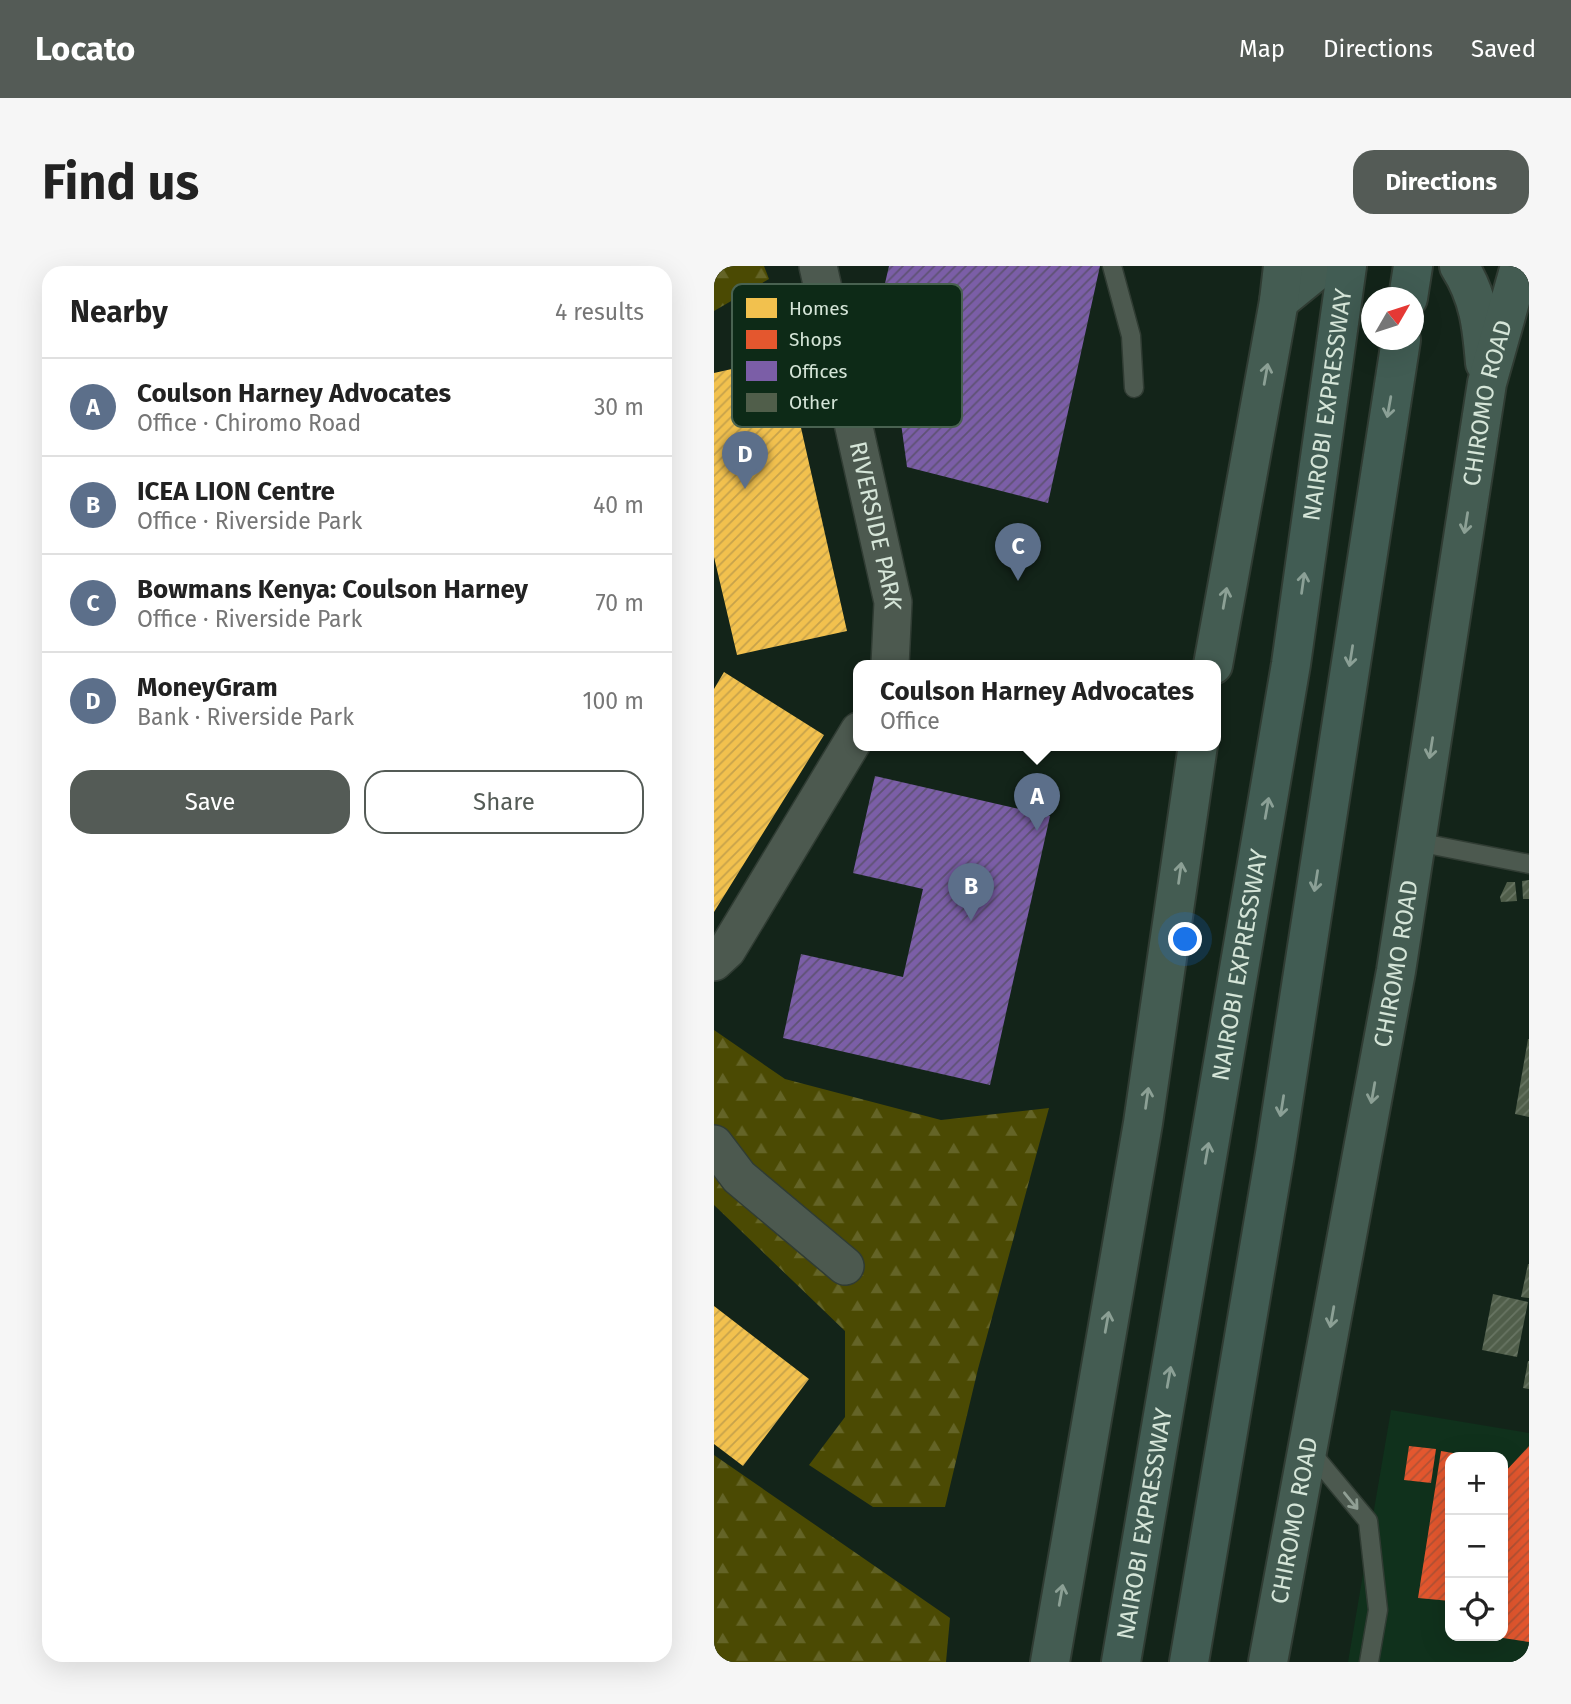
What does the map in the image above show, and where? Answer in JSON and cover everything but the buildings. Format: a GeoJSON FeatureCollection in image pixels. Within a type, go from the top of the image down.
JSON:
{"type":"FeatureCollection","features":[{"type":"Feature","properties":{"kind":"highway"},"geometry":{"type":"LineString","coordinates":[[1214,660],[1281,284],[1322,266]]}},
{"type":"Feature","properties":{"kind":"highway","name":"NAIROBI EXPRESSWAY"},"geometry":{"type":"LineString","coordinates":[[1121,1662],[1291,664],[1348,266]]}},
{"type":"Feature","properties":{"kind":"highway"},"geometry":{"type":"LineString","coordinates":[[1410,287],[1413,266]]}},
{"type":"Feature","properties":{"kind":"highway"},"geometry":{"type":"LineString","coordinates":[[1459,266],[1472,286],[1481,313],[1487,383]]}},
{"type":"Feature","properties":{"kind":"highway","name":"CHIROMO ROAD"},"geometry":{"type":"LineString","coordinates":[[1268,1662],[1417,842],[1487,383],[1520,266]]}},
{"type":"Feature","properties":{"kind":"highway"},"geometry":{"type":"LineString","coordinates":[[1189,1662],[1275,1154],[1399,350]]}},
{"type":"Feature","properties":{"kind":"highway"},"geometry":{"type":"LineString","coordinates":[[1050,1662],[1143,1123],[1197,751]]}},
{"type":"Feature","properties":{"kind":"street","name":"RIVERSIDE PARK"},"geometry":{"type":"LineString","coordinates":[[818,266],[822,284]]}},
{"type":"Feature","properties":{"kind":"street","name":"RIVERSIDE PARK"},"geometry":{"type":"LineString","coordinates":[[854,427],[893,602],[890,660]]}},
{"type":"Feature","properties":{"kind":"street"},"geometry":{"type":"LineString","coordinates":[[714,962],[727,950],[853,741]]}},
{"type":"Feature","properties":{"kind":"street"},"geometry":{"type":"LineString","coordinates":[[714,1144],[739,1177],[845,1266]]}},
{"type":"Feature","properties":{"kind":"lane"},"geometry":{"type":"LineString","coordinates":[[1112,266],[1131,337],[1135,388]]}},
{"type":"Feature","properties":{"kind":"lane"},"geometry":{"type":"LineString","coordinates":[[1417,842],[1529,864]]}},
{"type":"Feature","properties":{"kind":"lane"},"geometry":{"type":"LineString","coordinates":[[1307,1448],[1368,1521],[1378,1610],[1369,1662]]}},
{"type":"Feature","properties":{"kind":"shaded area"},"geometry":{"type":"Polygon","coordinates":[[[1391,1410],[1529,1433],[1529,1662],[1348,1662],[1391,1410]]]}},
{"type":"Feature","properties":{"kind":"green space"},"geometry":{"type":"Polygon","coordinates":[[[714,266],[764,266],[769,279],[760,284],[732,284],[732,301],[714,311],[714,266]]]}},
{"type":"Feature","properties":{"kind":"green space"},"geometry":{"type":"Polygon","coordinates":[[[714,1030],[785,1079],[941,1120],[1049,1108],[978,1369],[945,1507],[873,1507],[809,1465],[845,1417],[845,1331],[714,1205],[714,1030]]]}},
{"type":"Feature","properties":{"kind":"green space"},"geometry":{"type":"Polygon","coordinates":[[[714,1455],[950,1618],[946,1662],[714,1662],[714,1455]]]}},
{"type":"Feature","properties":{"kind":"place","name":"MoneyGram"},"geometry":{"type":"Point","coordinates":[745,489]}},
{"type":"Feature","properties":{"kind":"place","name":"Bowmans Kenya: Coulson Harney"},"geometry":{"type":"Point","coordinates":[1018,581]}},
{"type":"Feature","properties":{"kind":"place","name":"Coulson Harney Advocates"},"geometry":{"type":"Point","coordinates":[1037,831]}},
{"type":"Feature","properties":{"kind":"place","name":"ICEA LION Centre"},"geometry":{"type":"Point","coordinates":[971,921]}}]}
